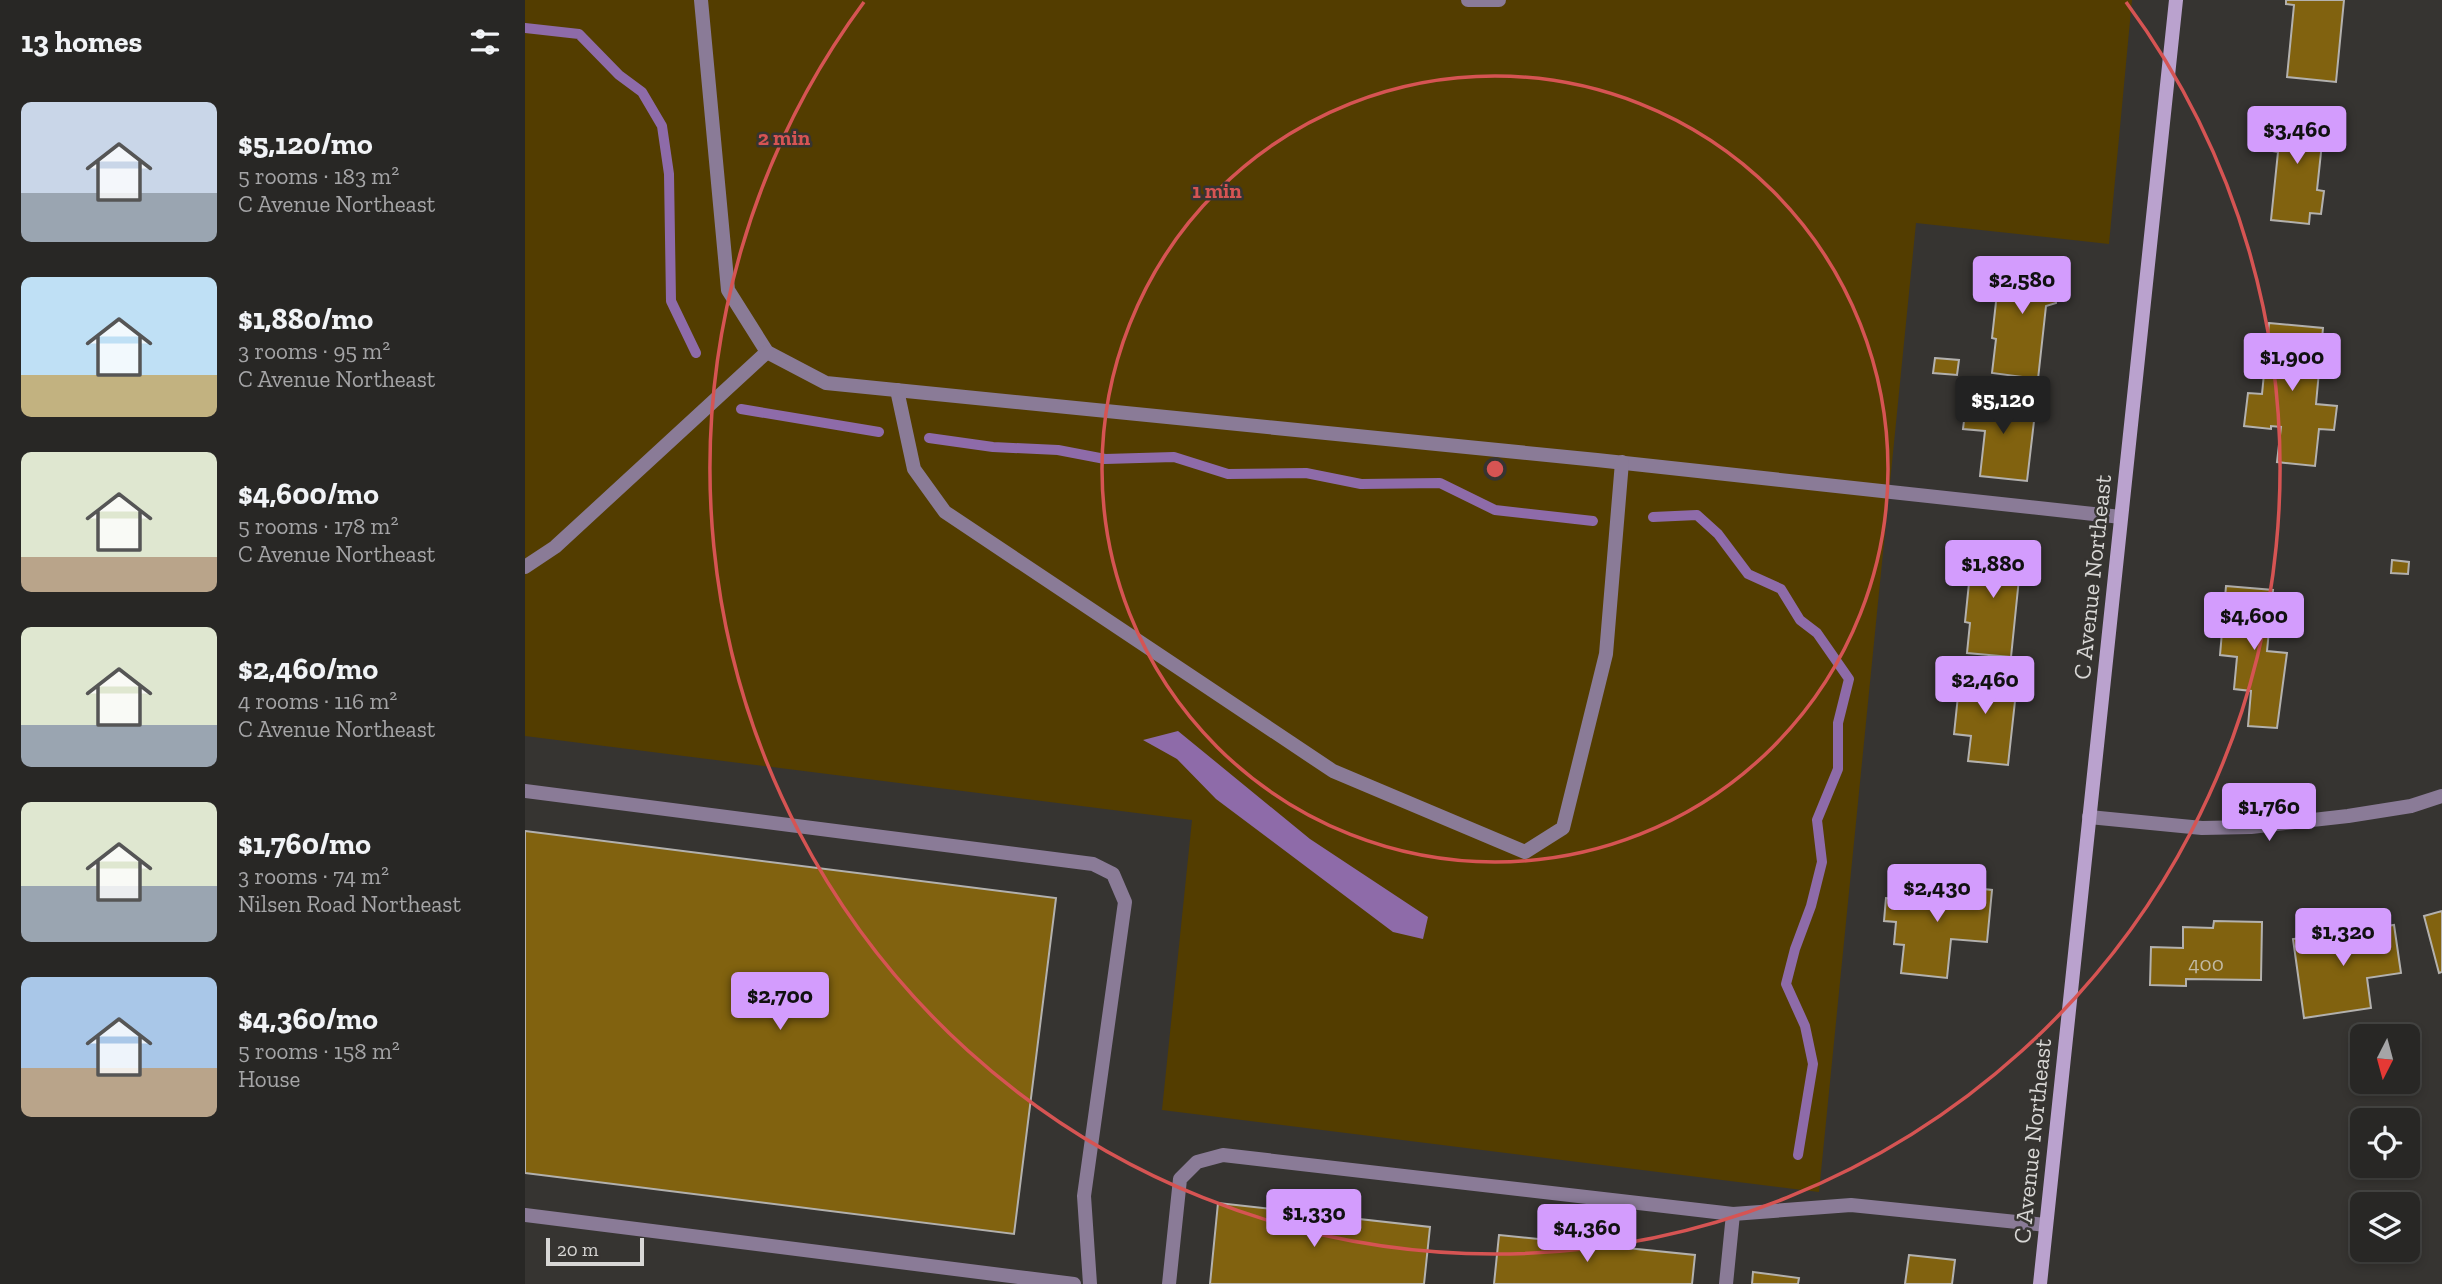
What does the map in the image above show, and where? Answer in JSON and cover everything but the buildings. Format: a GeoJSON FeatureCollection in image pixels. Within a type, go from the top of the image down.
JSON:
{"type":"FeatureCollection","features":[{"type":"Feature","properties":{"kind":"street"},"geometry":{"type":"LineString","coordinates":[[701,0],[729,290],[767,352],[826,383],[1622,462],[2121,517]]}},
{"type":"Feature","properties":{"kind":"street"},"geometry":{"type":"LineString","coordinates":[[1468,0],[1499,0]]}},
{"type":"Feature","properties":{"kind":"street","name":"C Avenue Northeast"},"geometry":{"type":"LineString","coordinates":[[2040,1284],[2176,0]]}},
{"type":"Feature","properties":{"kind":"street"},"geometry":{"type":"LineString","coordinates":[[525,568],[555,547],[767,352]]}},
{"type":"Feature","properties":{"kind":"street"},"geometry":{"type":"LineString","coordinates":[[897,390],[913,469],[945,512],[1333,771],[1525,852],[1563,828],[1606,654],[1622,462]]}},
{"type":"Feature","properties":{"kind":"street"},"geometry":{"type":"LineString","coordinates":[[525,791],[1093,864],[1113,874],[1125,902],[1084,1196],[1090,1284]]}},
{"type":"Feature","properties":{"kind":"street"},"geometry":{"type":"LineString","coordinates":[[2089,817],[2202,828],[2251,827],[2411,806],[2442,796]]}},
{"type":"Feature","properties":{"kind":"street"},"geometry":{"type":"LineString","coordinates":[[1169,1284],[1180,1179],[1197,1162],[1223,1155],[1733,1214],[1851,1205],[2046,1225]]}},
{"type":"Feature","properties":{"kind":"street"},"geometry":{"type":"LineString","coordinates":[[1726,1284],[1733,1214]]}},
{"type":"Feature","properties":{"kind":"street"},"geometry":{"type":"LineString","coordinates":[[525,1215],[1075,1284]]}},
{"type":"Feature","properties":{"kind":"shaded area"},"geometry":{"type":"Polygon","coordinates":[[[525,0],[2132,0],[2109,244],[1916,223],[1819,1192],[1162,1110],[1192,820],[525,736],[525,0]]]}},
{"type":"Feature","properties":{"kind":"shaded area"},"geometry":{"type":"Polygon","coordinates":[[[1178,731],[1310,839],[1428,917],[1423,939],[1393,932],[1216,799],[1177,759],[1143,740],[1178,731]]]}},
{"type":"Feature","properties":{"kind":"waterway"},"geometry":{"type":"LineString","coordinates":[[525,28],[579,34],[619,75],[642,92],[662,126],[669,174],[671,301],[696,353]]}},
{"type":"Feature","properties":{"kind":"waterway"},"geometry":{"type":"LineString","coordinates":[[741,409],[879,432]]}},
{"type":"Feature","properties":{"kind":"waterway"},"geometry":{"type":"LineString","coordinates":[[929,438],[993,447],[1058,450],[1105,459],[1174,457],[1228,474],[1306,473],[1361,484],[1440,483],[1495,510],[1593,521]]}},
{"type":"Feature","properties":{"kind":"waterway"},"geometry":{"type":"LineString","coordinates":[[1653,517],[1697,515],[1718,534],[1748,574],[1781,589],[1800,620],[1817,633],[1849,679],[1838,723],[1838,769],[1817,820],[1822,862],[1786,984],[1805,1026],[1813,1064],[1798,1155]]}}]}
